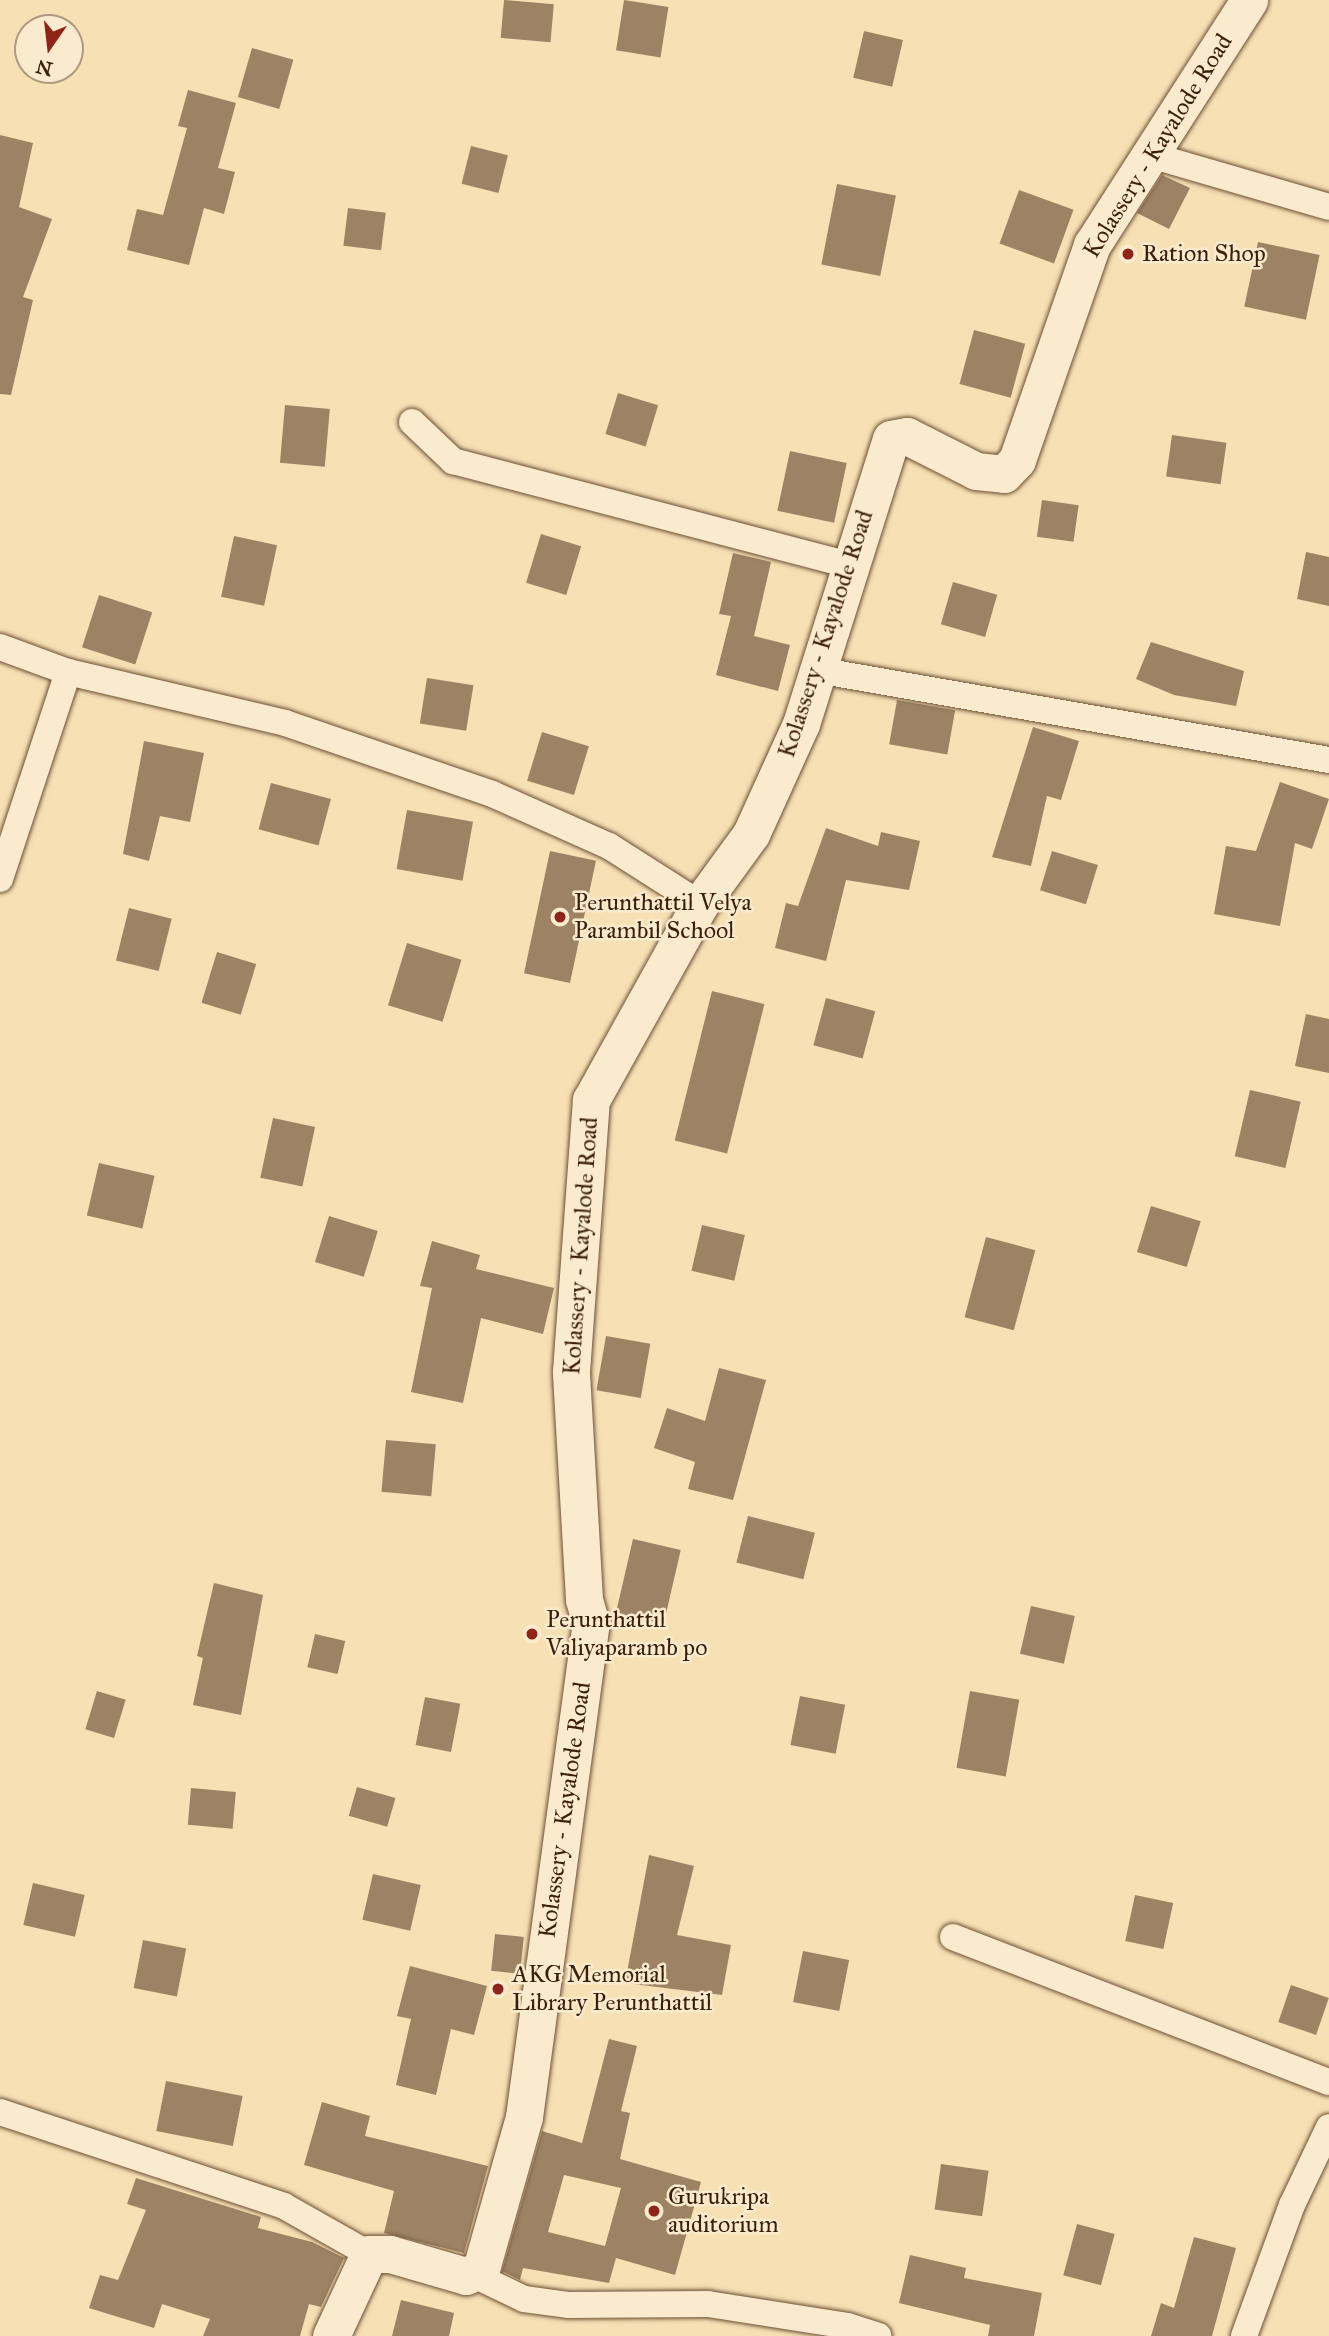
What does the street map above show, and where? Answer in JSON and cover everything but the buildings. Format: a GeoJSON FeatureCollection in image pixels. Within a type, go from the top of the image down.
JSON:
{"type":"FeatureCollection","features":[{"type":"Feature","properties":{"kind":"main road","name":"Kolassery - Kayalode Road"},"geometry":{"type":"LineString","coordinates":[[474,2275],[494,2236],[524,2116],[588,1661],[591,1624],[584,1599],[571,1371],[591,1100],[700,904],[751,834],[801,724],[891,439],[907,436],[976,471],[1004,474],[1017,460],[1092,245],[1249,0]]}},
{"type":"Feature","properties":{"kind":"main road"},"geometry":{"type":"LineString","coordinates":[[331,2336],[369,2254],[390,2254],[474,2275]]}},
{"type":"Feature","properties":{"kind":"street"},"geometry":{"type":"LineString","coordinates":[[1150,155],[1329,207]]}},
{"type":"Feature","properties":{"kind":"street"},"geometry":{"type":"LineString","coordinates":[[412,422],[453,461],[850,565]]}},
{"type":"Feature","properties":{"kind":"street"},"geometry":{"type":"LineString","coordinates":[[0,648],[68,672],[285,723],[492,794],[609,846],[700,904]]}},
{"type":"Feature","properties":{"kind":"street"},"geometry":{"type":"LineString","coordinates":[[817,670],[1329,760]]}},
{"type":"Feature","properties":{"kind":"street"},"geometry":{"type":"LineString","coordinates":[[2,861],[68,672]]}},
{"type":"Feature","properties":{"kind":"street"},"geometry":{"type":"LineString","coordinates":[[954,1937],[1329,2082]]}},
{"type":"Feature","properties":{"kind":"street"},"geometry":{"type":"LineString","coordinates":[[0,2112],[284,2206],[369,2254]]}},
{"type":"Feature","properties":{"kind":"street"},"geometry":{"type":"LineString","coordinates":[[1244,2336],[1292,2205],[1329,2127]]}},
{"type":"Feature","properties":{"kind":"street"},"geometry":{"type":"LineString","coordinates":[[474,2275],[524,2299],[568,2305],[708,2304],[848,2326],[878,2336]]}},
{"type":"Feature","properties":{"kind":"place","name":"Ration Shop"},"geometry":{"type":"Point","coordinates":[1128,254]}},
{"type":"Feature","properties":{"kind":"place","name":"Perunthattil Velya Parambil School"},"geometry":{"type":"Point","coordinates":[560,917]}},
{"type":"Feature","properties":{"kind":"place","name":"Perunthattil Valiyaparamb po"},"geometry":{"type":"Point","coordinates":[532,1634]}},
{"type":"Feature","properties":{"kind":"place","name":"AKG Memorial Library Perunthattil"},"geometry":{"type":"Point","coordinates":[498,1989]}},
{"type":"Feature","properties":{"kind":"place","name":"Gurukripa auditorium"},"geometry":{"type":"Point","coordinates":[654,2211]}}]}
